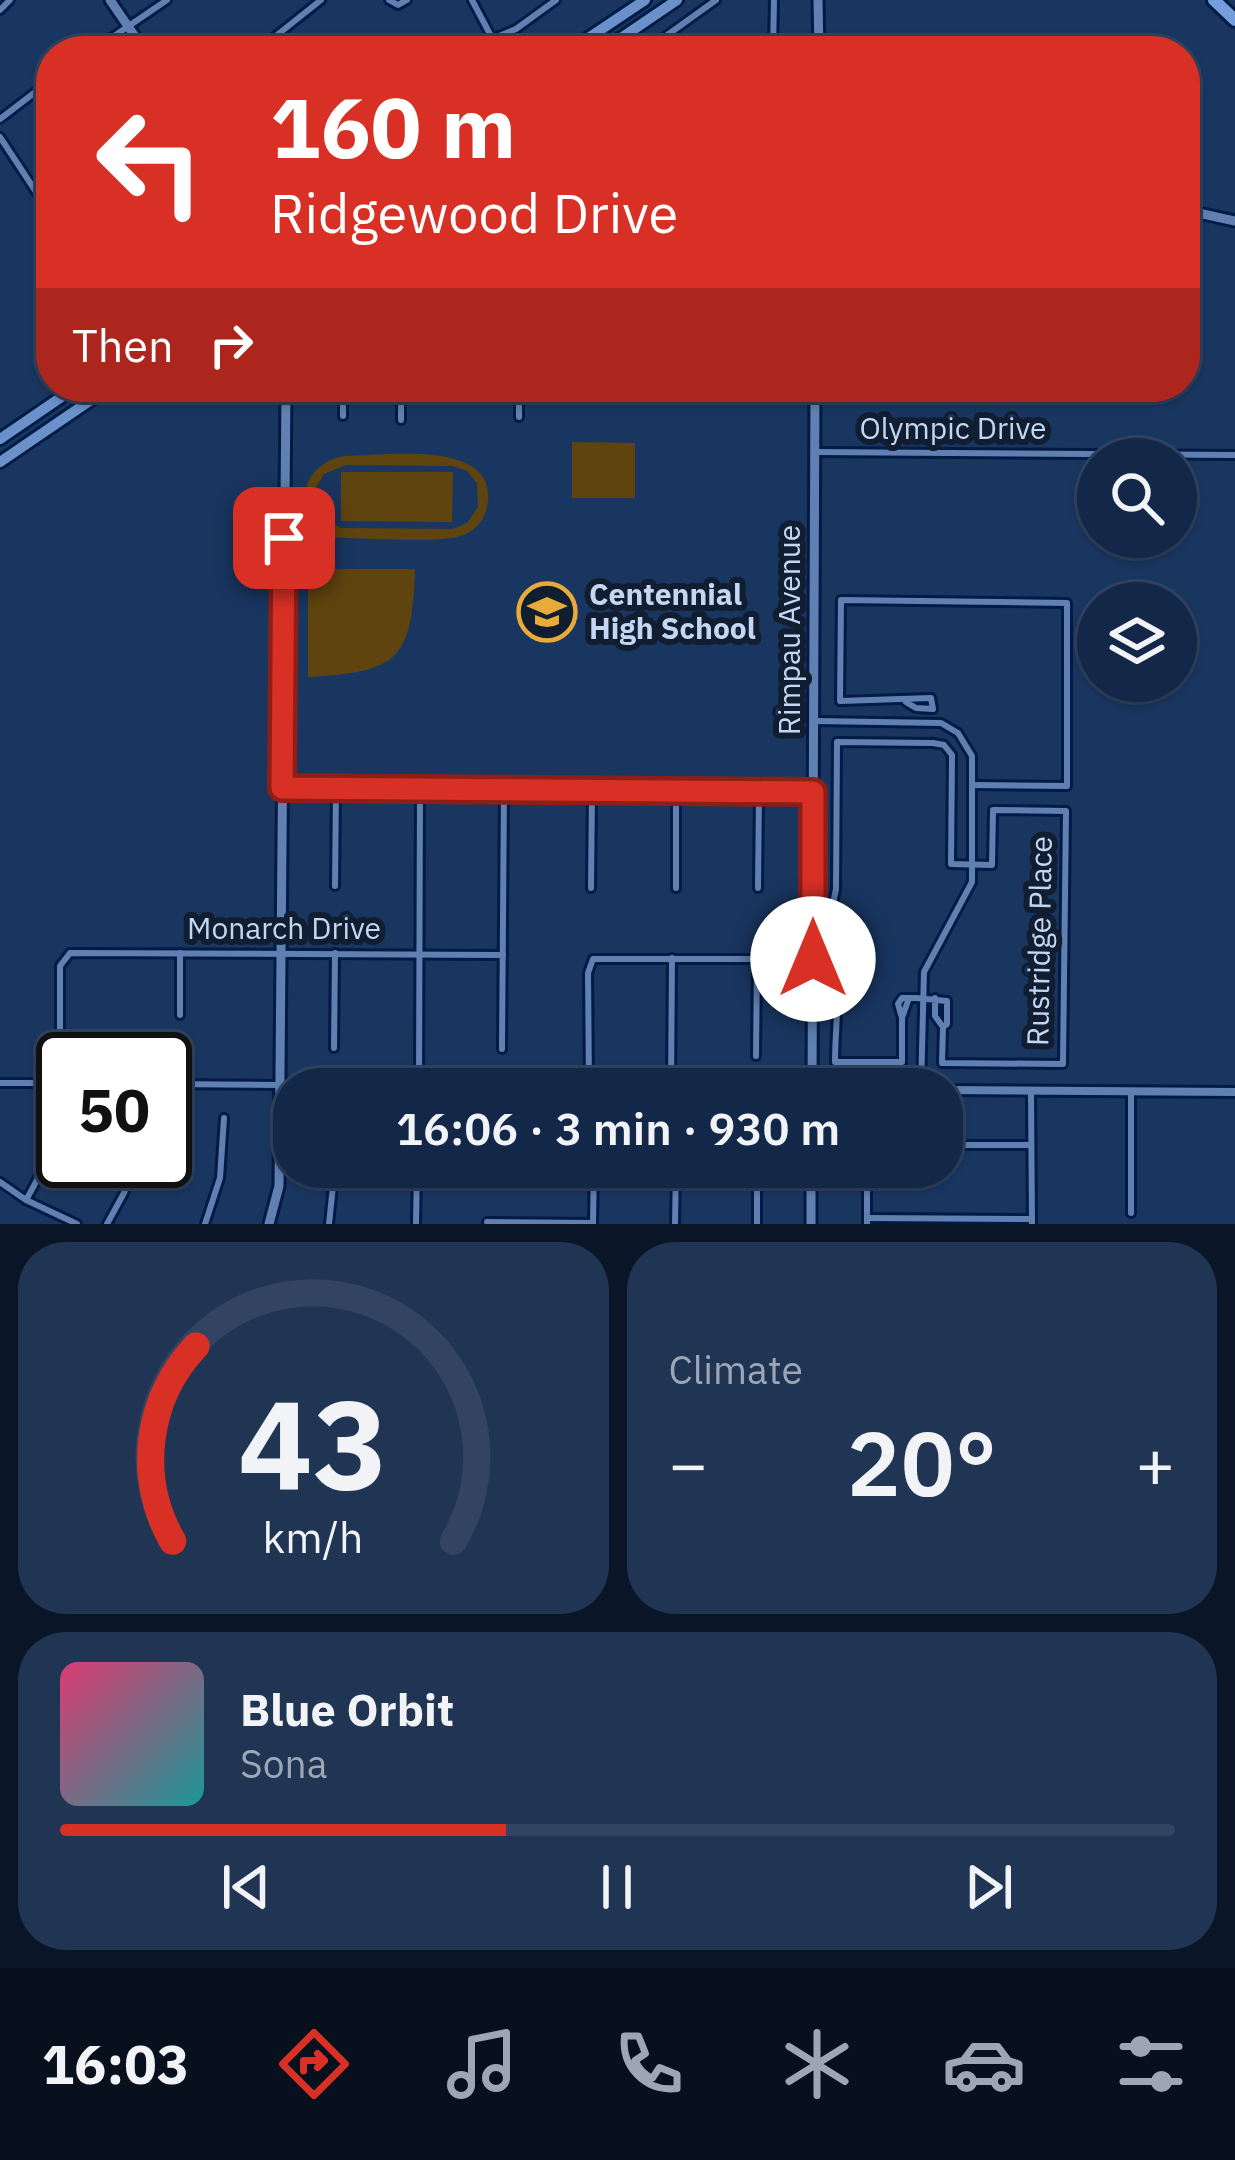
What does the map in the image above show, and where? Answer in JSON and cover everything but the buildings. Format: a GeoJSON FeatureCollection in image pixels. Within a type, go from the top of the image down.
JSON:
{"type":"FeatureCollection","features":[{"type":"Feature","properties":{"kind":"highway"},"geometry":{"type":"LineString","coordinates":[[1214,0],[1235,20]]}},
{"type":"Feature","properties":{"kind":"main road"},"geometry":{"type":"LineString","coordinates":[[110,0],[134,36]]}},
{"type":"Feature","properties":{"kind":"main road"},"geometry":{"type":"LineString","coordinates":[[591,36],[645,0]]}},
{"type":"Feature","properties":{"kind":"main road"},"geometry":{"type":"LineString","coordinates":[[624,36],[677,0]]}},
{"type":"Feature","properties":{"kind":"main road"},"geometry":{"type":"LineString","coordinates":[[818,0],[818,36]]}},
{"type":"Feature","properties":{"kind":"main road"},"geometry":{"type":"LineString","coordinates":[[1200,213],[1235,221]]}},
{"type":"Feature","properties":{"kind":"main road"},"geometry":{"type":"LineString","coordinates":[[0,439],[54,402]]}},
{"type":"Feature","properties":{"kind":"main road"},"geometry":{"type":"LineString","coordinates":[[0,462],[88,402]]}},
{"type":"Feature","properties":{"kind":"main road"},"geometry":{"type":"LineString","coordinates":[[278,1068],[286,402]]}},
{"type":"Feature","properties":{"kind":"main road","name":"Rimpau Avenue"},"geometry":{"type":"LineString","coordinates":[[812,1068],[815,402]]}},
{"type":"Feature","properties":{"kind":"main road"},"geometry":{"type":"LineString","coordinates":[[269,1224],[278,1188]]}},
{"type":"Feature","properties":{"kind":"main road"},"geometry":{"type":"LineString","coordinates":[[811,1224],[812,1188]]}},
{"type":"Feature","properties":{"kind":"street"},"geometry":{"type":"LineString","coordinates":[[114,36],[167,0]]}},
{"type":"Feature","properties":{"kind":"street"},"geometry":{"type":"LineString","coordinates":[[275,36],[321,0]]}},
{"type":"Feature","properties":{"kind":"street"},"geometry":{"type":"LineString","coordinates":[[389,0],[398,4],[407,0]]}},
{"type":"Feature","properties":{"kind":"street"},"geometry":{"type":"LineString","coordinates":[[472,0],[491,36],[516,29],[556,0]]}},
{"type":"Feature","properties":{"kind":"street"},"geometry":{"type":"LineString","coordinates":[[666,36],[716,0]]}},
{"type":"Feature","properties":{"kind":"street"},"geometry":{"type":"LineString","coordinates":[[773,36],[774,0]]}},
{"type":"Feature","properties":{"kind":"street"},"geometry":{"type":"LineString","coordinates":[[0,10],[8,1]]}},
{"type":"Feature","properties":{"kind":"street"},"geometry":{"type":"LineString","coordinates":[[0,119],[36,91]]}},
{"type":"Feature","properties":{"kind":"street"},"geometry":{"type":"LineString","coordinates":[[0,136],[36,191]]}},
{"type":"Feature","properties":{"kind":"street"},"geometry":{"type":"LineString","coordinates":[[343,402],[343,416]]}},
{"type":"Feature","properties":{"kind":"street"},"geometry":{"type":"LineString","coordinates":[[401,402],[401,419]]}},
{"type":"Feature","properties":{"kind":"street"},"geometry":{"type":"LineString","coordinates":[[519,402],[519,417]]}},
{"type":"Feature","properties":{"kind":"street","name":"Olympic Drive"},"geometry":{"type":"LineString","coordinates":[[815,452],[1235,454]]}},
{"type":"Feature","properties":{"kind":"street"},"geometry":{"type":"LineString","coordinates":[[932,722],[933,709],[916,709],[906,702],[840,701],[841,600],[1067,603],[1067,786],[972,785]]}},
{"type":"Feature","properties":{"kind":"street"},"geometry":{"type":"LineString","coordinates":[[814,721],[932,722],[953,728],[972,756],[969,892],[924,972],[921,1068]]}},
{"type":"Feature","properties":{"kind":"street","name":"Rustridge Place"},"geometry":{"type":"LineString","coordinates":[[837,742],[947,747],[952,754],[951,864],[992,865],[993,810],[1066,811],[1063,1064],[942,1063],[943,1028],[935,1016],[935,998],[922,998],[898,1004],[902,1062],[835,1062],[836,965],[830,944],[830,903],[836,889],[837,742]]}},
{"type":"Feature","properties":{"kind":"street"},"geometry":{"type":"LineString","coordinates":[[282,788],[813,792]]}},
{"type":"Feature","properties":{"kind":"street"},"geometry":{"type":"LineString","coordinates":[[335,886],[336,789]]}},
{"type":"Feature","properties":{"kind":"street"},"geometry":{"type":"LineString","coordinates":[[418,1068],[420,789]]}},
{"type":"Feature","properties":{"kind":"street"},"geometry":{"type":"LineString","coordinates":[[502,1049],[504,790]]}},
{"type":"Feature","properties":{"kind":"street"},"geometry":{"type":"LineString","coordinates":[[591,888],[592,790]]}},
{"type":"Feature","properties":{"kind":"street"},"geometry":{"type":"LineString","coordinates":[[676,791],[676,888]]}},
{"type":"Feature","properties":{"kind":"street"},"geometry":{"type":"LineString","coordinates":[[758,888],[759,792]]}},
{"type":"Feature","properties":{"kind":"street","name":"Monarch Drive"},"geometry":{"type":"LineString","coordinates":[[61,1032],[60,966],[76,952],[503,955]]}},
{"type":"Feature","properties":{"kind":"street"},"geometry":{"type":"LineString","coordinates":[[180,953],[180,1015]]}},
{"type":"Feature","properties":{"kind":"street"},"geometry":{"type":"LineString","coordinates":[[334,1048],[335,953]]}},
{"type":"Feature","properties":{"kind":"street"},"geometry":{"type":"LineString","coordinates":[[671,1068],[672,958]]}},
{"type":"Feature","properties":{"kind":"street"},"geometry":{"type":"LineString","coordinates":[[756,1056],[757,958]]}},
{"type":"Feature","properties":{"kind":"street"},"geometry":{"type":"LineString","coordinates":[[589,1068],[588,973],[593,959],[813,959]]}},
{"type":"Feature","properties":{"kind":"street"},"geometry":{"type":"LineString","coordinates":[[0,1083],[36,1083]]}},
{"type":"Feature","properties":{"kind":"street"},"geometry":{"type":"LineString","coordinates":[[192,1084],[273,1084]]}},
{"type":"Feature","properties":{"kind":"street"},"geometry":{"type":"LineString","coordinates":[[963,1090],[1235,1093]]}},
{"type":"Feature","properties":{"kind":"street"},"geometry":{"type":"LineString","coordinates":[[867,1188],[867,1221],[1032,1222],[1031,1091]]}},
{"type":"Feature","properties":{"kind":"street"},"geometry":{"type":"LineString","coordinates":[[1131,1091],[1131,1213]]}},
{"type":"Feature","properties":{"kind":"street"},"geometry":{"type":"LineString","coordinates":[[205,1224],[220,1178],[224,1118]]}},
{"type":"Feature","properties":{"kind":"street"},"geometry":{"type":"LineString","coordinates":[[963,1144],[1031,1145]]}},
{"type":"Feature","properties":{"kind":"street"},"geometry":{"type":"LineString","coordinates":[[0,1182],[26,1201],[77,1224]]}},
{"type":"Feature","properties":{"kind":"street"},"geometry":{"type":"LineString","coordinates":[[26,1201],[36,1182]]}},
{"type":"Feature","properties":{"kind":"street"},"geometry":{"type":"LineString","coordinates":[[107,1224],[126,1188]]}},
{"type":"Feature","properties":{"kind":"street"},"geometry":{"type":"LineString","coordinates":[[329,1224],[333,1188]]}},
{"type":"Feature","properties":{"kind":"street"},"geometry":{"type":"LineString","coordinates":[[416,1224],[417,1188]]}},
{"type":"Feature","properties":{"kind":"street"},"geometry":{"type":"LineString","coordinates":[[487,1222],[593,1223],[594,1188]]}},
{"type":"Feature","properties":{"kind":"street"},"geometry":{"type":"LineString","coordinates":[[675,1224],[676,1188]]}},
{"type":"Feature","properties":{"kind":"street"},"geometry":{"type":"LineString","coordinates":[[757,1224],[758,1188]]}},
{"type":"Feature","properties":{"kind":"shaded area"},"geometry":{"type":"Polygon","coordinates":[[[572,442],[635,443],[635,498],[572,498],[572,442]]]}},
{"type":"Feature","properties":{"kind":"shaded area"},"geometry":{"type":"Polygon","coordinates":[[[410,454],[456,460],[474,468],[485,481],[485,513],[471,531],[449,538],[321,537],[308,512],[306,491],[319,467],[336,458],[410,454]],[[346,465],[324,474],[314,491],[320,515],[341,528],[453,529],[467,523],[478,507],[477,483],[467,471],[453,466],[346,465]]]}},
{"type":"Feature","properties":{"kind":"shaded area"},"geometry":{"type":"Polygon","coordinates":[[[341,472],[453,472],[452,522],[341,521],[341,472]]]}},
{"type":"Feature","properties":{"kind":"shaded area"},"geometry":{"type":"Polygon","coordinates":[[[316,569],[415,569],[410,624],[394,655],[362,671],[308,677],[308,578],[316,569]]]}},
{"type":"Feature","properties":{"kind":"place","name":"Centennial High School"},"geometry":{"type":"Point","coordinates":[547,612]}},
{"type":"Feature","properties":{"kind":"route"},"geometry":{"type":"LineString","coordinates":[[284,538],[282,788],[813,792],[813,959]]}}]}
